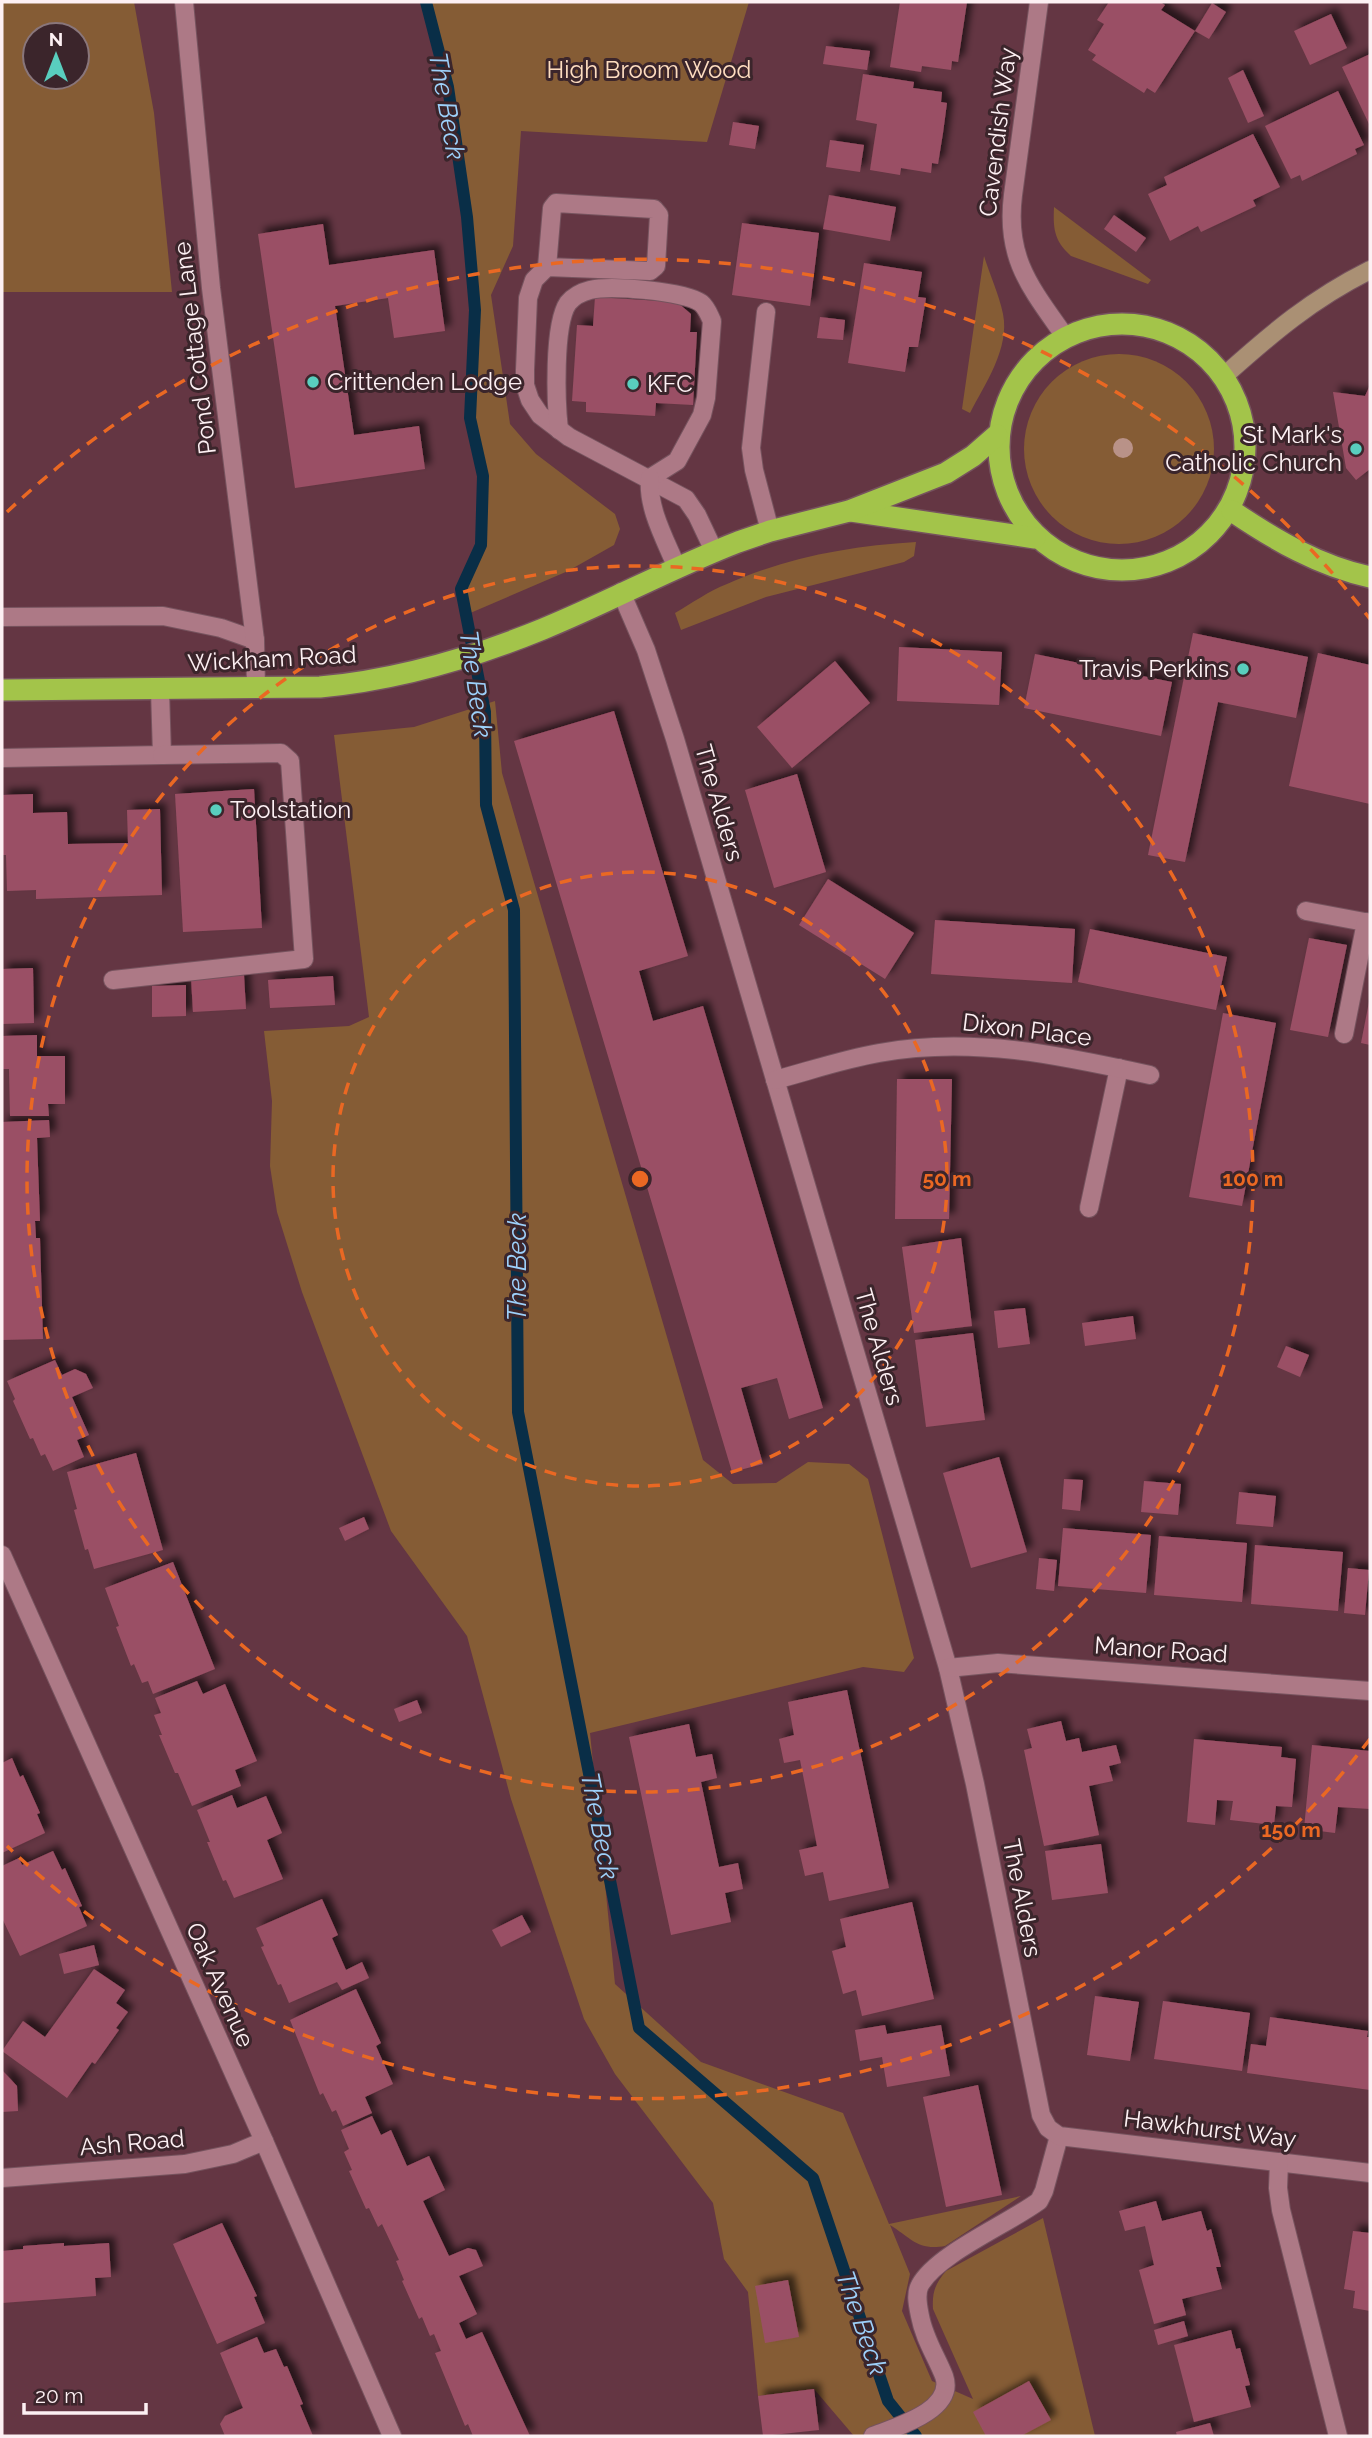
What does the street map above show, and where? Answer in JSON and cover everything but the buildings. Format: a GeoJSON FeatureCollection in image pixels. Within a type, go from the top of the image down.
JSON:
{"type":"FeatureCollection","features":[{"type":"Feature","properties":{"kind":"highway"},"geometry":{"type":"LineString","coordinates":[[1122,323],[1155,330],[1186,342],[1209,359],[1224,376],[1235,399],[1245,436],[1245,465],[1240,491],[1232,511],[1211,535],[1190,551],[1133,568],[1098,568],[1063,556],[1035,538],[1014,512],[1003,488],[998,461],[997,435],[1005,405],[1023,375],[1040,354],[1066,338],[1093,326],[1122,323]]}},
{"type":"Feature","properties":{"kind":"highway","name":"Wickham Road"},"geometry":{"type":"LineString","coordinates":[[2,690],[320,687],[363,682],[442,663],[505,644],[545,628],[714,551],[770,531],[849,511],[946,473],[973,456],[997,435]]}},
{"type":"Feature","properties":{"kind":"highway","name":"Wickham Road"},"geometry":{"type":"LineString","coordinates":[[849,511],[1035,538]]}},
{"type":"Feature","properties":{"kind":"highway"},"geometry":{"type":"LineString","coordinates":[[1232,511],[1262,531],[1325,564],[1370,577]]}},
{"type":"Feature","properties":{"kind":"street","name":"Pond Cottage Lane"},"geometry":{"type":"LineString","coordinates":[[184,2],[211,288],[256,640],[256,688]]}},
{"type":"Feature","properties":{"kind":"street","name":"Cavendish Way"},"geometry":{"type":"LineString","coordinates":[[1040,2],[1010,227],[1012,244],[1027,280],[1066,338]]}},
{"type":"Feature","properties":{"kind":"street"},"geometry":{"type":"LineString","coordinates":[[547,267],[650,271],[656,266],[659,215],[654,209],[556,203],[552,208],[547,267],[534,280],[528,298],[525,386],[540,415],[559,430],[686,499],[714,551]]}},
{"type":"Feature","properties":{"kind":"street"},"geometry":{"type":"LineString","coordinates":[[1224,376],[1296,314],[1321,296],[1370,270]]}},
{"type":"Feature","properties":{"kind":"street"},"geometry":{"type":"LineString","coordinates":[[559,430],[556,404],[560,327],[562,314],[569,302],[578,295],[601,289],[673,293],[701,303],[712,321],[706,398],[702,415],[677,461],[650,478]]}},
{"type":"Feature","properties":{"kind":"street"},"geometry":{"type":"LineString","coordinates":[[766,312],[751,448],[770,531]]}},
{"type":"Feature","properties":{"kind":"street"},"geometry":{"type":"LineString","coordinates":[[650,478],[654,508],[677,568]]}},
{"type":"Feature","properties":{"kind":"street","name":"The Alders"},"geometry":{"type":"LineString","coordinates":[[621,592],[646,650],[675,739],[948,1668],[975,1784],[1033,2081],[1041,2115],[1053,2132]]}},
{"type":"Feature","properties":{"kind":"street"},"geometry":{"type":"LineString","coordinates":[[2,617],[163,616],[221,628],[256,640]]}},
{"type":"Feature","properties":{"kind":"street"},"geometry":{"type":"LineString","coordinates":[[160,690],[162,755]]}},
{"type":"Feature","properties":{"kind":"street"},"geometry":{"type":"LineString","coordinates":[[2,758],[281,752],[290,761],[304,959],[113,980]]}},
{"type":"Feature","properties":{"kind":"street"},"geometry":{"type":"LineString","coordinates":[[1306,911],[1368,922],[1345,1034]]}},
{"type":"Feature","properties":{"kind":"street","name":"Dixon Place"},"geometry":{"type":"LineString","coordinates":[[775,1080],[877,1053],[915,1047],[962,1045],[1013,1048],[1150,1075]]}},
{"type":"Feature","properties":{"kind":"street"},"geometry":{"type":"LineString","coordinates":[[1089,1208],[1119,1068]]}},
{"type":"Feature","properties":{"kind":"street","name":"Oak Avenue"},"geometry":{"type":"LineString","coordinates":[[2,1555],[264,2141],[392,2436]]}},
{"type":"Feature","properties":{"kind":"street","name":"Manor Road"},"geometry":{"type":"LineString","coordinates":[[948,1668],[998,1663],[1370,1690]]}},
{"type":"Feature","properties":{"kind":"street"},"geometry":{"type":"LineString","coordinates":[[879,2434],[927,2412],[939,2404],[945,2393],[945,2380],[922,2328],[916,2297],[919,2285],[937,2264],[1039,2201],[1044,2191],[1053,2132]]}},
{"type":"Feature","properties":{"kind":"street","name":"Hawkhurst Way"},"geometry":{"type":"LineString","coordinates":[[1053,2132],[1370,2173]]}},
{"type":"Feature","properties":{"kind":"street","name":"Ash Road"},"geometry":{"type":"LineString","coordinates":[[2,2178],[185,2164],[233,2154],[264,2141]]}},
{"type":"Feature","properties":{"kind":"street"},"geometry":{"type":"LineString","coordinates":[[1279,2162],[1281,2210],[1338,2436]]}},
{"type":"Feature","properties":{"kind":"green space"},"geometry":{"type":"Polygon","coordinates":[[[2,2],[134,2],[154,113],[172,292],[2,292],[2,2]]]}},
{"type":"Feature","properties":{"kind":"green space","name":"High Broom Wood"},"geometry":{"type":"Polygon","coordinates":[[[427,2],[749,2],[707,142],[521,131],[513,246],[491,295],[510,424],[536,454],[615,514],[620,529],[614,545],[568,571],[468,614],[464,587],[485,550],[486,476],[472,418],[477,312],[470,218],[451,87],[427,2]]]}},
{"type":"Feature","properties":{"kind":"green space"},"geometry":{"type":"Polygon","coordinates":[[[1054,207],[1151,280],[1148,284],[1071,256],[1056,234],[1054,207]]]}},
{"type":"Feature","properties":{"kind":"green space"},"geometry":{"type":"Polygon","coordinates":[[[984,256],[1003,314],[1003,340],[995,365],[970,413],[962,409],[984,256]]]}},
{"type":"Feature","properties":{"kind":"green space"},"geometry":{"type":"Polygon","coordinates":[[[1119,354],[1155,362],[1172,370],[1186,382],[1198,396],[1206,413],[1214,449],[1206,485],[1198,502],[1186,516],[1172,528],[1155,536],[1119,544],[1083,536],[1066,528],[1052,516],[1040,502],[1032,485],[1024,449],[1032,413],[1040,396],[1052,382],[1066,370],[1083,362],[1119,354]]]}},
{"type":"Feature","properties":{"kind":"green space"},"geometry":{"type":"Polygon","coordinates":[[[916,542],[914,556],[904,562],[766,597],[681,630],[675,613],[720,587],[796,560],[867,546],[916,542]]]}},
{"type":"Feature","properties":{"kind":"green space"},"geometry":{"type":"Polygon","coordinates":[[[495,701],[502,773],[703,1460],[733,1484],[776,1483],[808,1462],[849,1464],[868,1479],[914,1658],[904,1672],[863,1667],[590,1733],[615,1984],[701,2062],[843,2113],[889,2224],[1021,2196],[945,2246],[921,2245],[890,2225],[910,2274],[902,2311],[932,2381],[973,2399],[933,2309],[935,2288],[946,2271],[1043,2218],[1095,2436],[854,2436],[814,2389],[758,2396],[748,2292],[724,2259],[713,2203],[615,2074],[584,2019],[511,1799],[467,1636],[391,1531],[302,1292],[277,1212],[270,1166],[272,1101],[264,1031],[349,1026],[369,1017],[334,735],[414,727],[495,701]]]}},
{"type":"Feature","properties":{"kind":"waterway","name":"The Beck"},"geometry":{"type":"LineString","coordinates":[[426,2],[448,87],[467,217],[475,310],[470,418],[483,476],[481,545],[461,589],[485,712],[486,805],[514,910],[518,1412],[639,2028],[813,2178],[888,2401],[916,2436]]}},
{"type":"Feature","properties":{"kind":"place","name":"Crittenden Lodge"},"geometry":{"type":"Point","coordinates":[313,382]}},
{"type":"Feature","properties":{"kind":"place","name":"KFC"},"geometry":{"type":"Point","coordinates":[633,384]}},
{"type":"Feature","properties":{"kind":"place","name":"St Mark's Catholic Church"},"geometry":{"type":"Point","coordinates":[1356,449]}},
{"type":"Feature","properties":{"kind":"place","name":"Travis Perkins"},"geometry":{"type":"Point","coordinates":[1243,669]}},
{"type":"Feature","properties":{"kind":"place","name":"Toolstation"},"geometry":{"type":"Point","coordinates":[216,810]}}]}
